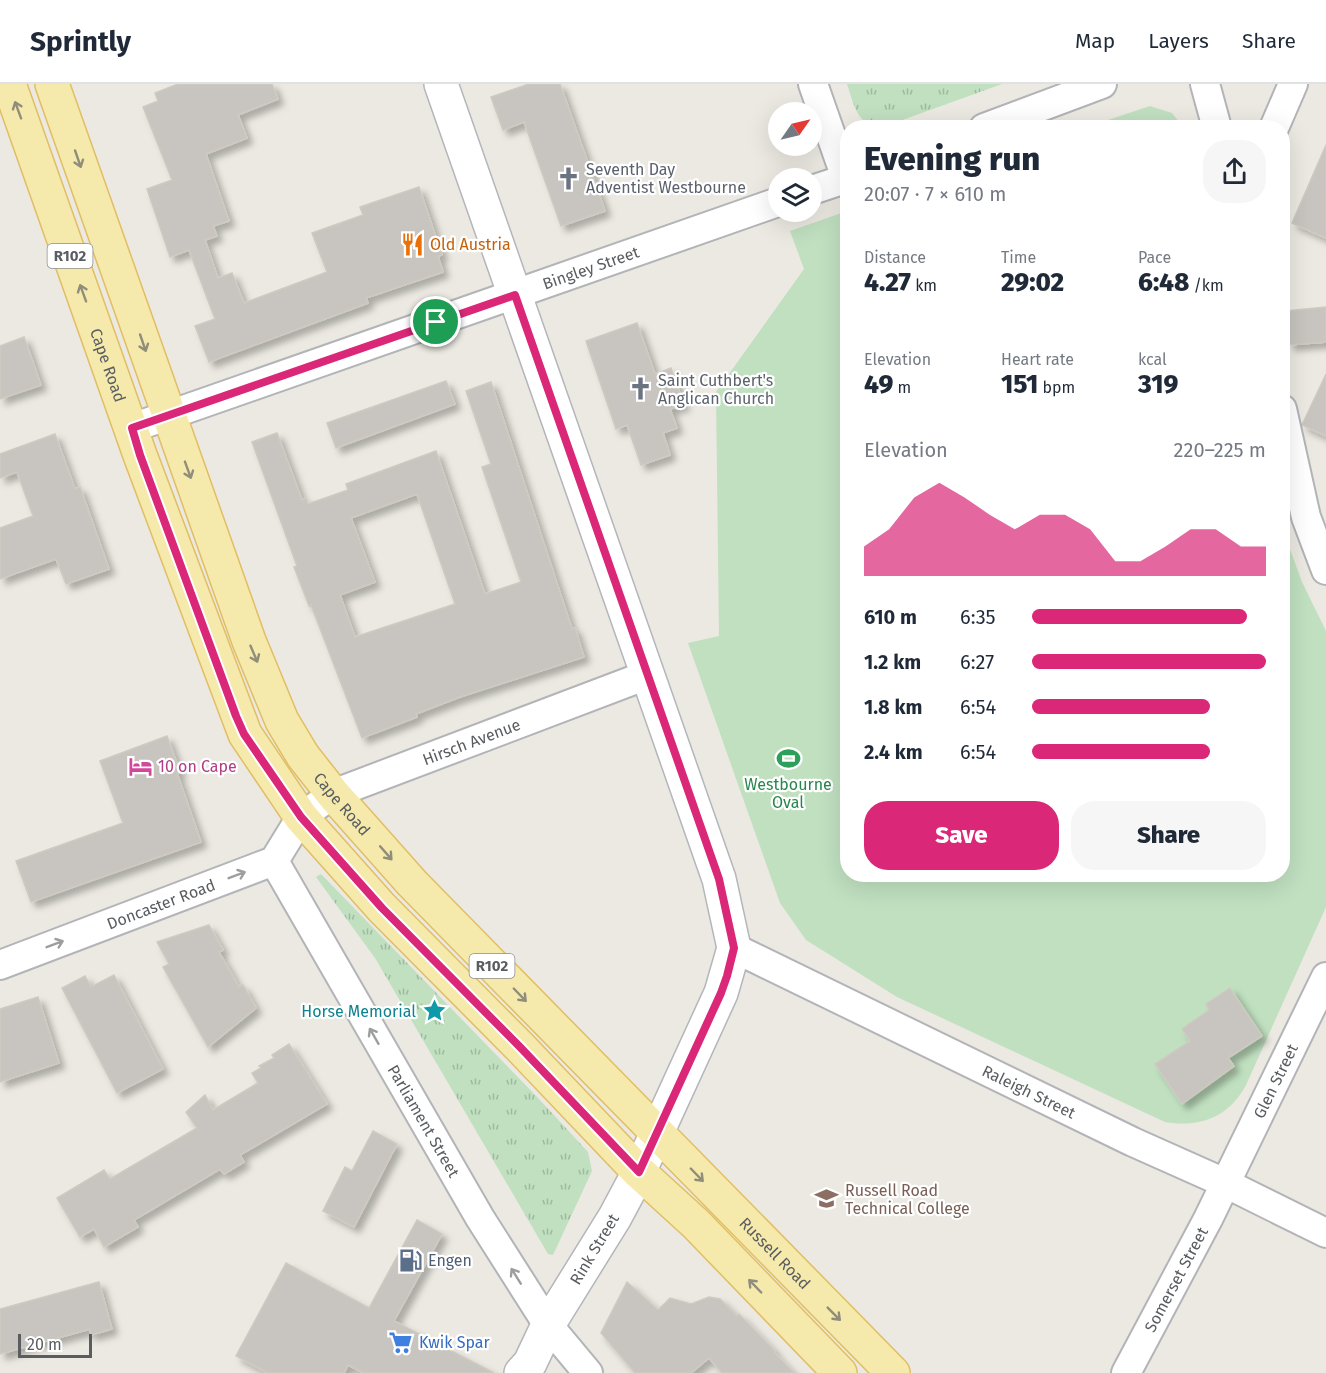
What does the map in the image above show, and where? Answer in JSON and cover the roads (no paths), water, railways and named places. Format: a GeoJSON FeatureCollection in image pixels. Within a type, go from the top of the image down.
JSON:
{"type":"FeatureCollection","features":[{"type":"Feature","properties":{"kind":"main road","name":"Cape Road"},"geometry":{"type":"LineString","coordinates":[[9,84],[140,455],[244,734],[301,817],[382,908],[520,1047],[639,1172]]}},
{"type":"Feature","properties":{"kind":"main road","name":"Cape Road"},"geometry":{"type":"LineString","coordinates":[[52,84],[249,641],[282,721],[303,756],[333,794],[412,883],[657,1133]]}},
{"type":"Feature","properties":{"kind":"main road","name":"Russell Road"},"geometry":{"type":"LineString","coordinates":[[657,1133],[893,1373]]}},
{"type":"Feature","properties":{"kind":"main road","name":"R102"},"geometry":{"type":"LineString","coordinates":[[639,1172],[696,1224],[840,1373]]}},
{"type":"Feature","properties":{"kind":"street"},"geometry":{"type":"LineString","coordinates":[[441,84],[719,879],[734,948]]}},
{"type":"Feature","properties":{"kind":"street"},"geometry":{"type":"LineString","coordinates":[[813,84],[840,159]]}},
{"type":"Feature","properties":{"kind":"street"},"geometry":{"type":"LineString","coordinates":[[1005,120],[1102,84]]}},
{"type":"Feature","properties":{"kind":"street"},"geometry":{"type":"LineString","coordinates":[[1205,84],[1215,120]]}},
{"type":"Feature","properties":{"kind":"street"},"geometry":{"type":"LineString","coordinates":[[1277,120],[1293,84]]}},
{"type":"Feature","properties":{"kind":"street"},"geometry":{"type":"LineString","coordinates":[[822,187],[840,180]]}},
{"type":"Feature","properties":{"kind":"street","name":"Bingley Street"},"geometry":{"type":"LineString","coordinates":[[132,428],[768,206]]}},
{"type":"Feature","properties":{"kind":"street"},"geometry":{"type":"LineString","coordinates":[[1290,445],[1306,517],[1326,570]]}},
{"type":"Feature","properties":{"kind":"street","name":"Hirsch Avenue"},"geometry":{"type":"LineString","coordinates":[[301,817],[333,794],[647,675]]}},
{"type":"Feature","properties":{"kind":"street"},"geometry":{"type":"LineString","coordinates":[[274,861],[301,817]]}},
{"type":"Feature","properties":{"kind":"street","name":"Doncaster Road"},"geometry":{"type":"LineString","coordinates":[[0,965],[274,861]]}},
{"type":"Feature","properties":{"kind":"street","name":"Parliament Street"},"geometry":{"type":"LineString","coordinates":[[274,861],[480,1218],[548,1325],[588,1373]]}},
{"type":"Feature","properties":{"kind":"street","name":"Rink Street"},"geometry":{"type":"LineString","coordinates":[[527,1370],[548,1325],[615,1217],[639,1172],[721,993],[734,948]]}},
{"type":"Feature","properties":{"kind":"street","name":"Raleigh Street"},"geometry":{"type":"LineString","coordinates":[[734,948],[1326,1233]]}},
{"type":"Feature","properties":{"kind":"street","name":"Glen Street"},"geometry":{"type":"LineString","coordinates":[[1225,1183],[1326,977]]}},
{"type":"Feature","properties":{"kind":"street","name":"Somerset Street"},"geometry":{"type":"LineString","coordinates":[[1126,1373],[1225,1183]]}},
{"type":"Feature","properties":{"kind":"place","name":"Seventh Day Adventist Westbourne"},"geometry":{"type":"Point","coordinates":[568,178]}},
{"type":"Feature","properties":{"kind":"place","name":"Old Austria"},"geometry":{"type":"Point","coordinates":[412,244]}},
{"type":"Feature","properties":{"kind":"place","name":"Saint Cuthbert's Anglican Church"},"geometry":{"type":"Point","coordinates":[640,389]}},
{"type":"Feature","properties":{"kind":"place","name":"Westbourne Oval"},"geometry":{"type":"Point","coordinates":[788,759]}},
{"type":"Feature","properties":{"kind":"place","name":"10 on Cape"},"geometry":{"type":"Point","coordinates":[140,766]}},
{"type":"Feature","properties":{"kind":"place","name":"Horse Memorial"},"geometry":{"type":"Point","coordinates":[434,1011]}},
{"type":"Feature","properties":{"kind":"place","name":"Russell Road Technical College"},"geometry":{"type":"Point","coordinates":[827,1199]}},
{"type":"Feature","properties":{"kind":"place","name":"Engen"},"geometry":{"type":"Point","coordinates":[410,1260]}},
{"type":"Feature","properties":{"kind":"place","name":"Kwik Spar"},"geometry":{"type":"Point","coordinates":[401,1342]}}]}
